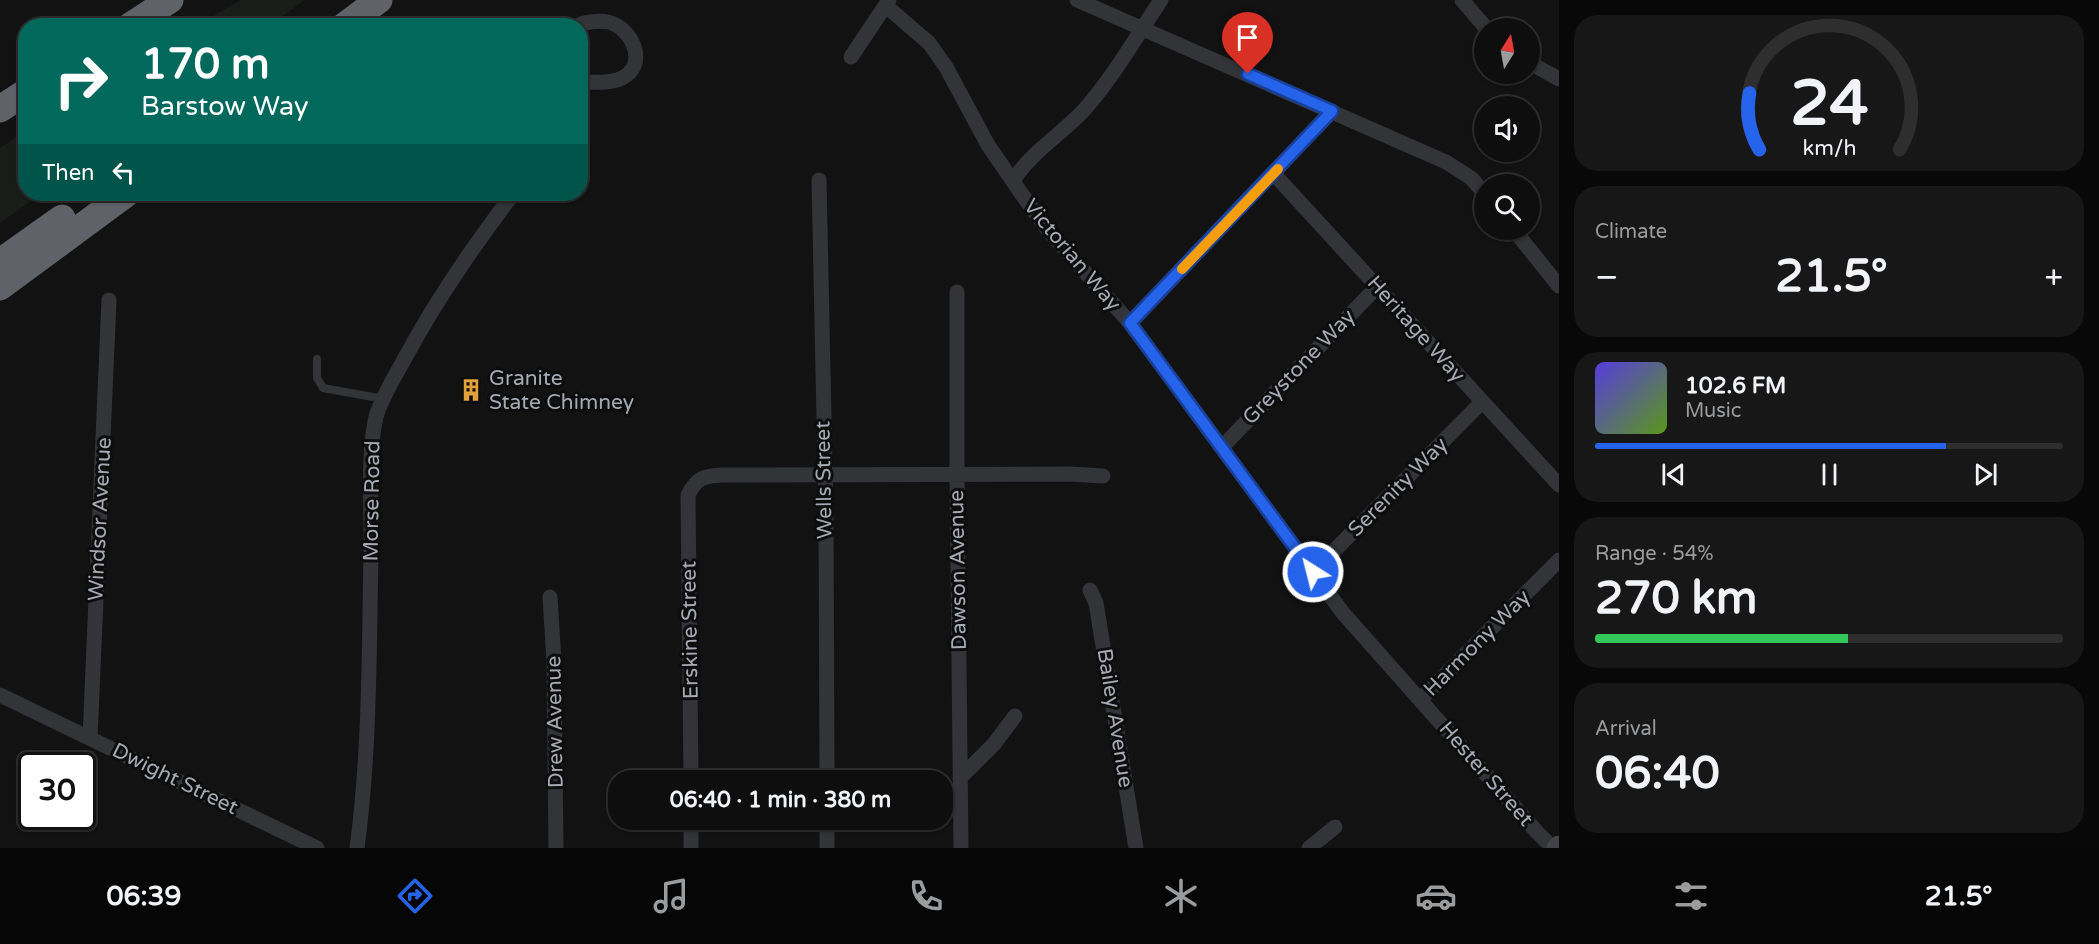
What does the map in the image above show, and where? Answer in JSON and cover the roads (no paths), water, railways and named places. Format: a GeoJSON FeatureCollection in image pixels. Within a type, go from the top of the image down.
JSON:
{"type":"FeatureCollection","features":[{"type":"Feature","properties":{"kind":"highway"},"geometry":{"type":"LineString","coordinates":[[142,18],[170,0]]}},
{"type":"Feature","properties":{"kind":"highway"},"geometry":{"type":"LineString","coordinates":[[355,18],[379,0]]}},
{"type":"Feature","properties":{"kind":"highway"},"geometry":{"type":"LineString","coordinates":[[0,109],[18,97]]}},
{"type":"Feature","properties":{"kind":"highway"},"geometry":{"type":"LineString","coordinates":[[0,262],[86,201]]}},
{"type":"Feature","properties":{"kind":"highway"},"geometry":{"type":"LineString","coordinates":[[0,287],[117,201]]}},
{"type":"Feature","properties":{"kind":"street"},"geometry":{"type":"LineString","coordinates":[[1077,0],[1446,162],[1474,181]]}},
{"type":"Feature","properties":{"kind":"street"},"geometry":{"type":"LineString","coordinates":[[1013,181],[1021,168],[1064,130],[1113,75],[1161,0]]}},
{"type":"Feature","properties":{"kind":"street"},"geometry":{"type":"LineString","coordinates":[[1462,0],[1477,18]]}},
{"type":"Feature","properties":{"kind":"street"},"geometry":{"type":"LineString","coordinates":[[851,57],[888,3]]}},
{"type":"Feature","properties":{"kind":"street","name":"Victorian Way"},"geometry":{"type":"LineString","coordinates":[[888,3],[929,43],[946,68],[988,145],[1047,229],[1130,323],[1360,634],[1420,700]]}},
{"type":"Feature","properties":{"kind":"street"},"geometry":{"type":"LineString","coordinates":[[588,23],[608,22],[622,29],[632,40],[636,53],[633,67],[624,78],[610,82],[588,82]]}},
{"type":"Feature","properties":{"kind":"street"},"geometry":{"type":"LineString","coordinates":[[1540,69],[1559,79]]}},
{"type":"Feature","properties":{"kind":"street"},"geometry":{"type":"LineString","coordinates":[[1130,323],[1332,111]]}},
{"type":"Feature","properties":{"kind":"street","name":"Heritage Way"},"geometry":{"type":"LineString","coordinates":[[1274,174],[1559,484]]}},
{"type":"Feature","properties":{"kind":"street","name":"Wells Street"},"geometry":{"type":"LineString","coordinates":[[819,180],[827,770]]}},
{"type":"Feature","properties":{"kind":"street","name":"Morse Road"},"geometry":{"type":"LineString","coordinates":[[357,848],[369,650],[373,446],[377,416],[430,314],[508,201]]}},
{"type":"Feature","properties":{"kind":"street"},"geometry":{"type":"LineString","coordinates":[[1522,240],[1559,286]]}},
{"type":"Feature","properties":{"kind":"street","name":"Greystone Way"},"geometry":{"type":"LineString","coordinates":[[1222,447],[1377,287]]}},
{"type":"Feature","properties":{"kind":"street","name":"Dawson Avenue"},"geometry":{"type":"LineString","coordinates":[[957,292],[961,848]]}},
{"type":"Feature","properties":{"kind":"street","name":"Windsor Avenue"},"geometry":{"type":"LineString","coordinates":[[90,738],[110,300]]}},
{"type":"Feature","properties":{"kind":"street","name":"Serenity Way"},"geometry":{"type":"LineString","coordinates":[[1313,572],[1482,402]]}},
{"type":"Feature","properties":{"kind":"street"},"geometry":{"type":"LineString","coordinates":[[824,475],[1070,474],[1104,476]]}},
{"type":"Feature","properties":{"kind":"street","name":"Erskine Street"},"geometry":{"type":"LineString","coordinates":[[691,770],[688,495],[695,482],[708,476],[824,475]]}},
{"type":"Feature","properties":{"kind":"street","name":"Harmony Way"},"geometry":{"type":"LineString","coordinates":[[1420,700],[1559,560]]}},
{"type":"Feature","properties":{"kind":"street","name":"Bailey Avenue"},"geometry":{"type":"LineString","coordinates":[[1090,590],[1096,603],[1136,848]]}},
{"type":"Feature","properties":{"kind":"street","name":"Drew Avenue"},"geometry":{"type":"LineString","coordinates":[[550,597],[554,662],[556,848]]}},
{"type":"Feature","properties":{"kind":"street","name":"Dwight Street"},"geometry":{"type":"LineString","coordinates":[[0,695],[317,848]]}},
{"type":"Feature","properties":{"kind":"street","name":"Hester Street"},"geometry":{"type":"LineString","coordinates":[[1420,700],[1556,847]]}},
{"type":"Feature","properties":{"kind":"street"},"geometry":{"type":"LineString","coordinates":[[960,778],[994,744],[1015,716]]}},
{"type":"Feature","properties":{"kind":"street"},"geometry":{"type":"LineString","coordinates":[[1309,848],[1335,827]]}},
{"type":"Feature","properties":{"kind":"street"},"geometry":{"type":"LineString","coordinates":[[691,830],[691,848]]}},
{"type":"Feature","properties":{"kind":"street"},"geometry":{"type":"LineString","coordinates":[[827,830],[827,848]]}},
{"type":"Feature","properties":{"kind":"lane"},"geometry":{"type":"LineString","coordinates":[[317,359],[317,378],[323,388],[384,399]]}},
{"type":"Feature","properties":{"kind":"place","name":"Granite State Chimney"},"geometry":{"type":"Point","coordinates":[471,390]}}]}
